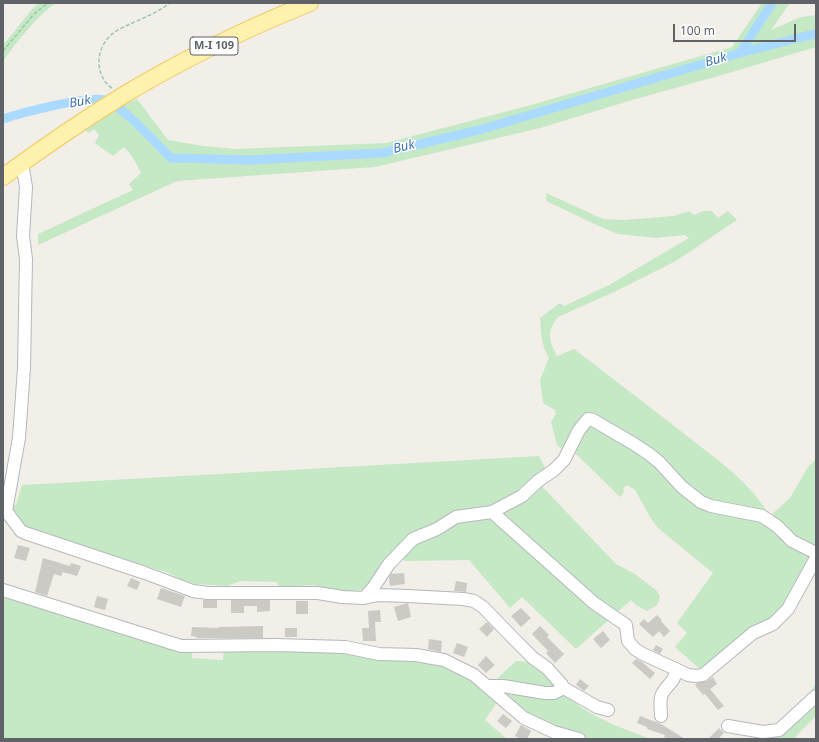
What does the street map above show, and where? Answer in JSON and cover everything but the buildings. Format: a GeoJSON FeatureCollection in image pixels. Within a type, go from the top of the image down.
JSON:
{"type":"FeatureCollection","features":[{"type":"Feature","properties":{"kind":"main road","name":"M-I 109"},"geometry":{"type":"LineString","coordinates":[[3,177],[124,95],[196,55],[263,23],[310,3]]}},
{"type":"Feature","properties":{"kind":"street"},"geometry":{"type":"LineString","coordinates":[[22,163],[26,188],[23,236],[26,259],[24,368],[18,438],[4,512],[21,531],[146,573],[193,591],[208,593],[318,593],[342,598],[364,598],[378,595],[408,596],[474,601],[483,607],[533,658],[547,668],[561,683],[562,687],[597,707],[608,710]]}},
{"type":"Feature","properties":{"kind":"street"},"geometry":{"type":"LineString","coordinates":[[364,598],[373,588],[389,564],[413,539],[437,529],[456,517],[492,512],[522,496],[564,460],[579,430],[588,419],[593,420],[649,454],[659,462],[682,487],[701,502],[711,506],[762,516],[777,526],[792,542],[816,552]]}},
{"type":"Feature","properties":{"kind":"street"},"geometry":{"type":"LineString","coordinates":[[492,512],[594,603],[605,612],[623,622],[627,630],[628,641],[635,649],[640,653],[688,675],[702,676],[753,633],[773,624],[788,609],[816,558]]}},
{"type":"Feature","properties":{"kind":"street"},"geometry":{"type":"LineString","coordinates":[[3,590],[180,646],[276,645],[345,647],[379,654],[416,655],[444,660],[474,675],[524,718],[554,732],[578,739]]}},
{"type":"Feature","properties":{"kind":"street"},"geometry":{"type":"LineString","coordinates":[[661,716],[660,703],[662,695],[673,681],[676,669]]}},
{"type":"Feature","properties":{"kind":"street"},"geometry":{"type":"LineString","coordinates":[[488,686],[503,686],[545,693],[554,693],[562,687]]}},
{"type":"Feature","properties":{"kind":"street"},"geometry":{"type":"LineString","coordinates":[[728,726],[763,732],[779,730],[816,696]]}},
{"type":"Feature","properties":{"kind":"path"},"geometry":{"type":"LineString","coordinates":[[3,51],[34,14],[48,3]]}},
{"type":"Feature","properties":{"kind":"path"},"geometry":{"type":"LineString","coordinates":[[124,95],[107,85],[99,69],[100,52],[111,34],[164,8],[170,3]]}},
{"type":"Feature","properties":{"kind":"green space"},"geometry":{"type":"Polygon","coordinates":[[[39,3],[55,3],[27,30],[3,61],[3,45],[39,3]]]}},
{"type":"Feature","properties":{"kind":"green space"},"geometry":{"type":"Polygon","coordinates":[[[762,3],[790,3],[771,30],[801,17],[816,15],[816,47],[540,128],[375,167],[177,181],[38,245],[38,234],[133,190],[129,184],[141,173],[136,162],[129,153],[124,147],[113,156],[95,143],[99,135],[94,129],[89,133],[84,129],[128,100],[131,102],[137,99],[168,140],[203,146],[236,149],[386,143],[531,105],[732,47],[762,3]]]}},
{"type":"Feature","properties":{"kind":"green space"},"geometry":{"type":"Polygon","coordinates":[[[546,193],[603,219],[624,220],[674,216],[689,211],[694,215],[704,211],[712,211],[718,218],[728,211],[737,220],[676,261],[616,291],[558,317],[550,332],[552,346],[557,356],[574,349],[711,454],[743,482],[770,516],[790,498],[808,467],[816,459],[816,549],[811,555],[781,613],[702,671],[675,647],[687,633],[677,623],[713,573],[658,528],[635,490],[627,485],[623,488],[624,492],[620,497],[573,451],[564,451],[557,445],[551,422],[556,414],[555,410],[543,403],[540,380],[549,358],[543,343],[540,318],[560,303],[564,306],[609,285],[689,238],[685,235],[656,238],[618,234],[546,201],[546,193]]]}},
{"type":"Feature","properties":{"kind":"green space"},"geometry":{"type":"Polygon","coordinates":[[[539,456],[545,468],[534,478],[616,564],[635,574],[657,591],[660,597],[657,605],[647,611],[636,605],[631,600],[576,649],[522,597],[510,608],[469,560],[406,561],[390,554],[382,563],[369,583],[363,589],[355,591],[321,589],[315,585],[279,587],[277,582],[241,581],[227,586],[195,584],[180,579],[169,573],[37,532],[23,524],[13,511],[3,518],[3,504],[16,505],[22,485],[539,456]]]}},
{"type":"Feature","properties":{"kind":"green space"},"geometry":{"type":"Polygon","coordinates":[[[3,597],[14,600],[16,599],[192,651],[192,658],[223,660],[224,648],[343,649],[443,663],[486,689],[516,661],[523,661],[537,668],[553,684],[587,711],[610,723],[651,739],[560,739],[497,702],[485,720],[507,739],[3,739],[3,597]]]}},
{"type":"Feature","properties":{"kind":"green space"},"geometry":{"type":"Polygon","coordinates":[[[816,683],[816,716],[796,736],[797,739],[766,739],[809,695],[816,683]]]}},
{"type":"Feature","properties":{"kind":"waterway"},"geometry":{"type":"LineString","coordinates":[[740,53],[772,3]]}},
{"type":"Feature","properties":{"kind":"waterway","name":"Buk"},"geometry":{"type":"LineString","coordinates":[[3,119],[55,105],[97,99],[105,100],[121,109],[171,158],[251,160],[382,153],[479,130],[740,53],[816,34]]}}]}
